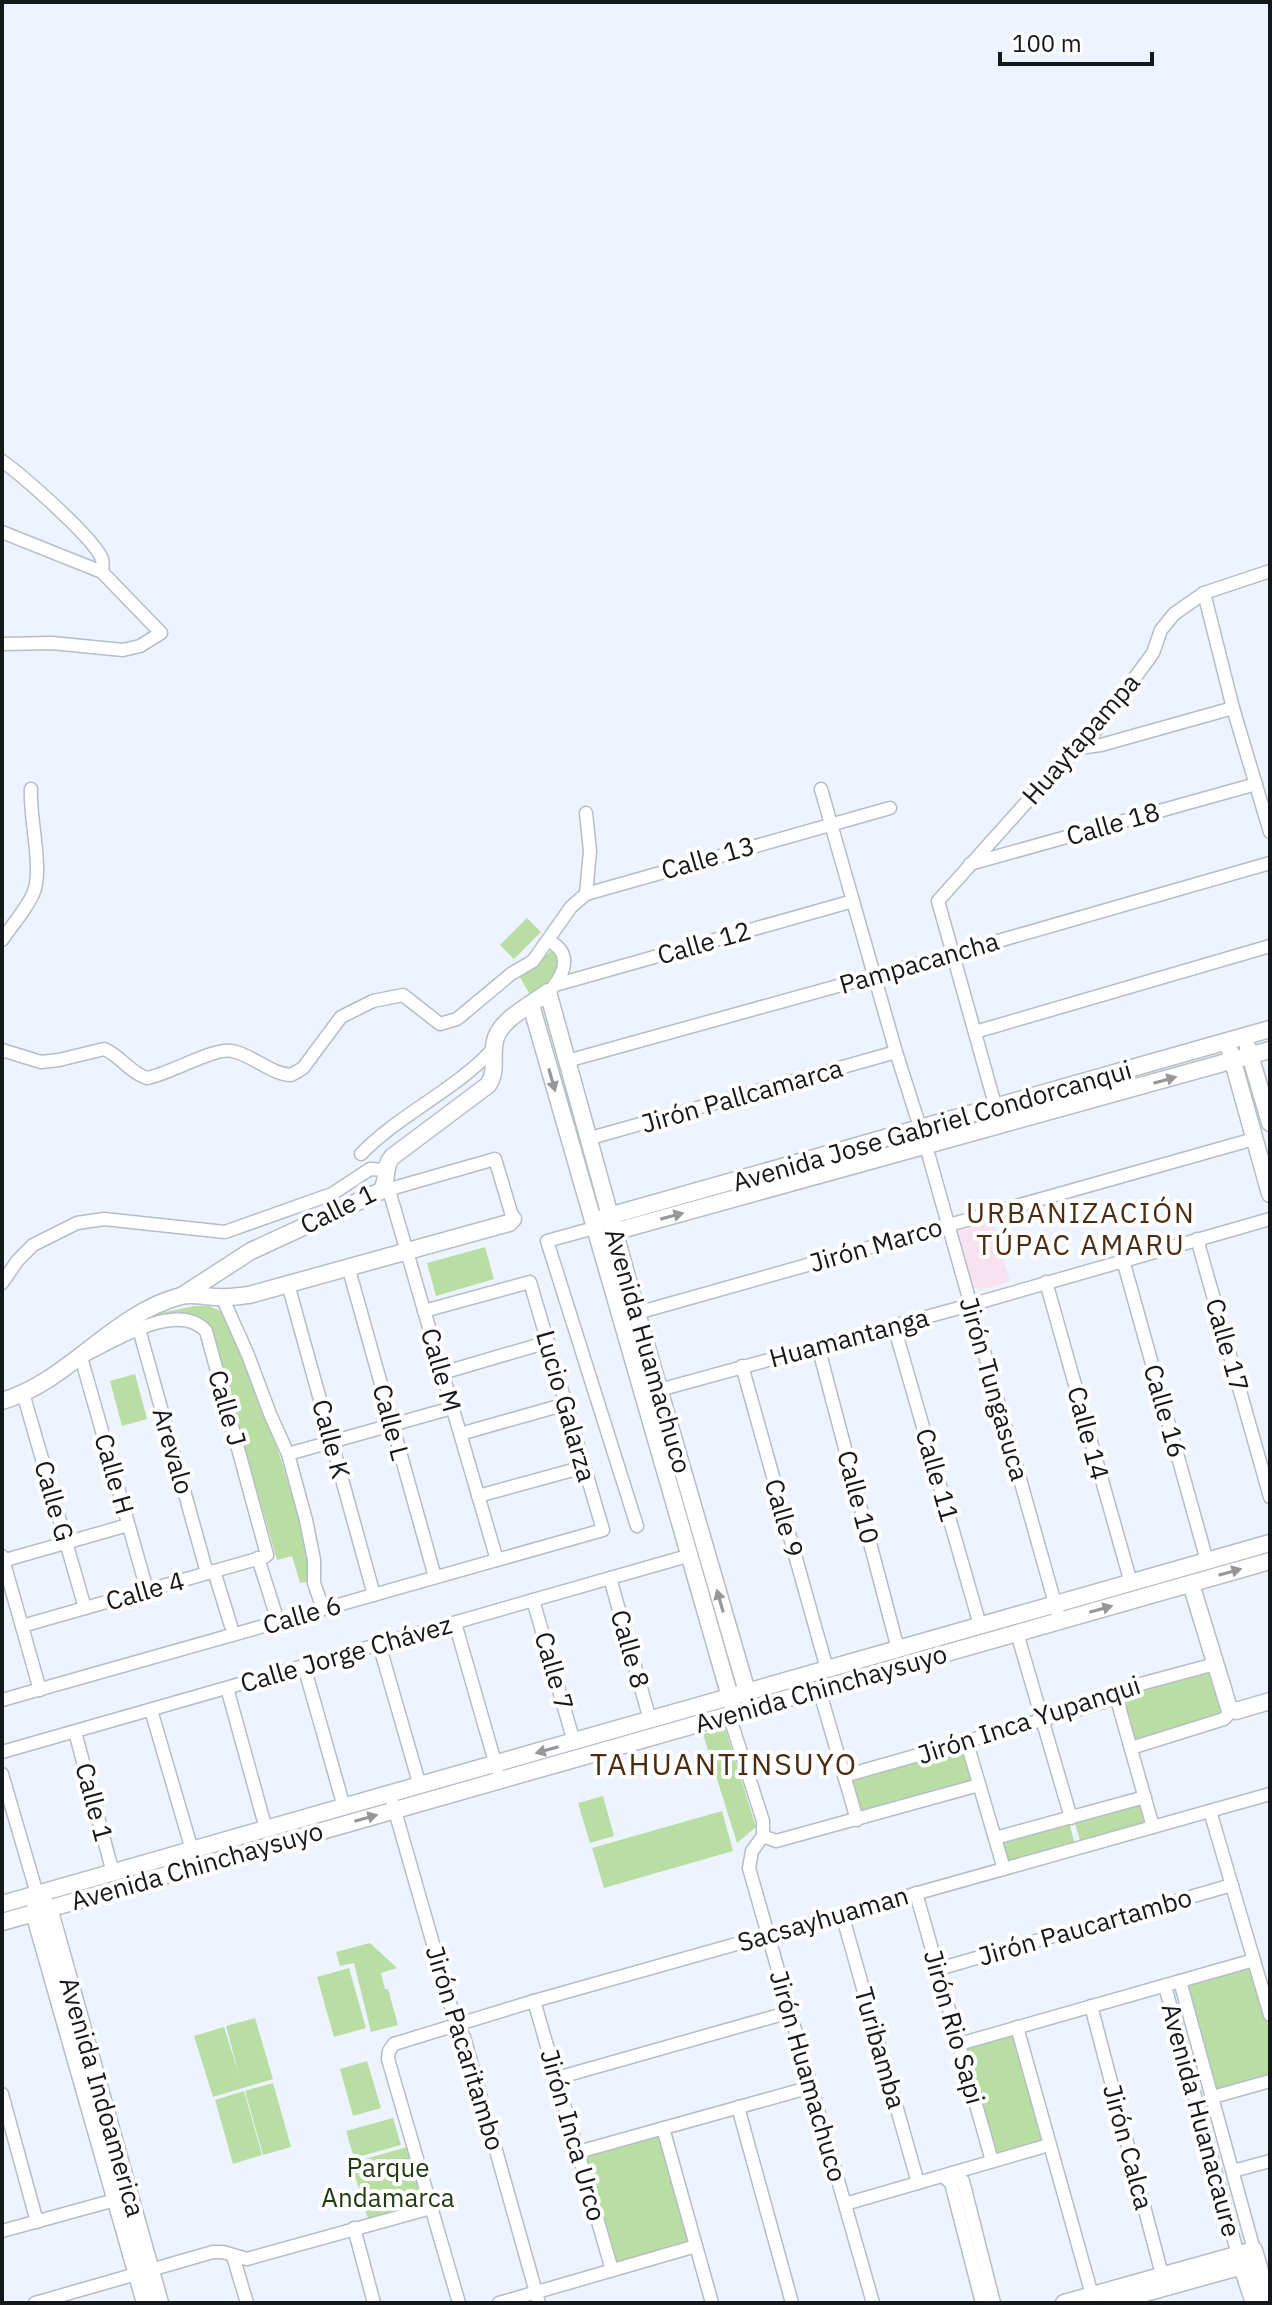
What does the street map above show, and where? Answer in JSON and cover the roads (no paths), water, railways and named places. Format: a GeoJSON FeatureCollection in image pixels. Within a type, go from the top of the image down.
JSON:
{"type":"FeatureCollection","features":[{"type":"Feature","properties":{"kind":"street"},"geometry":{"type":"LineString","coordinates":[[2,461],[19,473],[84,535],[101,559],[102,572]]}},
{"type":"Feature","properties":{"kind":"street"},"geometry":{"type":"LineString","coordinates":[[2,532],[102,572],[161,633],[140,646],[123,650],[52,643],[2,644]]}},
{"type":"Feature","properties":{"kind":"street","name":"Huaytapampa"},"geometry":{"type":"LineString","coordinates":[[953,954],[938,901],[1098,728],[1153,653],[1161,630],[1174,614],[1204,593],[1270,571]]}},
{"type":"Feature","properties":{"kind":"street"},"geometry":{"type":"LineString","coordinates":[[1204,593],[1233,708],[1270,832]]}},
{"type":"Feature","properties":{"kind":"street"},"geometry":{"type":"LineString","coordinates":[[1077,749],[1233,708]]}},
{"type":"Feature","properties":{"kind":"street","name":"Calle 18"},"geometry":{"type":"LineString","coordinates":[[970,864],[1256,784]]}},
{"type":"Feature","properties":{"kind":"street"},"geometry":{"type":"LineString","coordinates":[[2,940],[29,902],[37,882],[30,814],[31,789]]}},
{"type":"Feature","properties":{"kind":"street","name":"Jirón Tungasuca"},"geometry":{"type":"LineString","coordinates":[[821,789],[1058,1612]]}},
{"type":"Feature","properties":{"kind":"street","name":"Calle 13"},"geometry":{"type":"LineString","coordinates":[[586,894],[890,808]]}},
{"type":"Feature","properties":{"kind":"street"},"geometry":{"type":"LineString","coordinates":[[2,1050],[41,1062],[104,1049],[135,1073],[147,1078],[216,1052],[230,1050],[291,1075],[303,1068],[335,1023],[353,1009],[391,995],[403,995],[440,1024],[450,1023],[511,974],[533,961],[571,907],[586,894],[590,851],[586,813]]}},
{"type":"Feature","properties":{"kind":"street","name":"Pampacancha"},"geometry":{"type":"LineString","coordinates":[[567,1061],[1270,863]]}},
{"type":"Feature","properties":{"kind":"street","name":"Calle 12"},"geometry":{"type":"LineString","coordinates":[[551,989],[853,901]]}},
{"type":"Feature","properties":{"kind":"street"},"geometry":{"type":"LineString","coordinates":[[549,941],[561,949],[565,959],[563,973],[551,989]]}},
{"type":"Feature","properties":{"kind":"street"},"geometry":{"type":"LineString","coordinates":[[975,1032],[1270,946]]}},
{"type":"Feature","properties":{"kind":"street"},"geometry":{"type":"LineString","coordinates":[[953,954],[996,1108]]}},
{"type":"Feature","properties":{"kind":"street","name":"Calle 1"},"geometry":{"type":"LineString","coordinates":[[2,1401],[23,1393],[81,1357],[128,1321],[183,1295],[251,1251],[381,1191],[387,1180],[388,1162],[397,1151],[488,1085],[494,1071],[496,1036],[502,1027],[551,989]]}},
{"type":"Feature","properties":{"kind":"street","name":"Avenida Huamachuco"},"geometry":{"type":"LineString","coordinates":[[551,989],[587,1139],[601,1227],[637,1313],[749,1700]]}},
{"type":"Feature","properties":{"kind":"street","name":"Avenida Huamachuco"},"geometry":{"type":"LineString","coordinates":[[531,1005],[601,1227],[731,1708]]}},
{"type":"Feature","properties":{"kind":"street","name":"Avenida Jose Gabriel Condorcanqui"},"geometry":{"type":"LineString","coordinates":[[601,1227],[1270,1029]]}},
{"type":"Feature","properties":{"kind":"street"},"geometry":{"type":"LineString","coordinates":[[1236,1039],[1250,1056],[1270,1123]]}},
{"type":"Feature","properties":{"kind":"street"},"geometry":{"type":"LineString","coordinates":[[1236,1039],[1233,1060],[1270,1194]]}},
{"type":"Feature","properties":{"kind":"street"},"geometry":{"type":"LineString","coordinates":[[361,1154],[379,1136],[476,1068],[494,1048]]}},
{"type":"Feature","properties":{"kind":"street","name":"Avenida Jose Gabriel Condorcanqui"},"geometry":{"type":"LineString","coordinates":[[601,1227],[926,1146],[1270,1050]]}},
{"type":"Feature","properties":{"kind":"street","name":"Jirón Pallcamarca"},"geometry":{"type":"LineString","coordinates":[[587,1139],[896,1052]]}},
{"type":"Feature","properties":{"kind":"street","name":"Jirón Marco"},"geometry":{"type":"LineString","coordinates":[[637,1313],[1254,1139]]}},
{"type":"Feature","properties":{"kind":"street"},"geometry":{"type":"LineString","coordinates":[[2,1283],[33,1245],[86,1220],[104,1219],[215,1232],[237,1229],[332,1194],[370,1169],[387,1180],[495,1159],[513,1219]]}},
{"type":"Feature","properties":{"kind":"street","name":"Calle M"},"geometry":{"type":"LineString","coordinates":[[387,1180],[497,1560]]}},
{"type":"Feature","properties":{"kind":"street","name":"Calle 1"},"geometry":{"type":"LineString","coordinates":[[183,1295],[249,1295],[509,1223],[513,1219]]}},
{"type":"Feature","properties":{"kind":"street","name":"Huamantanga"},"geometry":{"type":"LineString","coordinates":[[659,1390],[1270,1219]]}},
{"type":"Feature","properties":{"kind":"street"},"geometry":{"type":"LineString","coordinates":[[601,1227],[547,1241],[637,1526]]}},
{"type":"Feature","properties":{"kind":"street","name":"Calle 17"},"geometry":{"type":"LineString","coordinates":[[1197,1239],[1270,1497]]}},
{"type":"Feature","properties":{"kind":"street","name":"Calle 16"},"geometry":{"type":"LineString","coordinates":[[1123,1260],[1207,1561]]}},
{"type":"Feature","properties":{"kind":"street","name":"Calle L"},"geometry":{"type":"LineString","coordinates":[[348,1266],[435,1577]]}},
{"type":"Feature","properties":{"kind":"street","name":"Lucio Galarza"},"geometry":{"type":"LineString","coordinates":[[424,1311],[530,1282],[603,1530]]}},
{"type":"Feature","properties":{"kind":"street","name":"Calle 14"},"geometry":{"type":"LineString","coordinates":[[1046,1282],[1131,1583]]}},
{"type":"Feature","properties":{"kind":"street","name":"Calle K"},"geometry":{"type":"LineString","coordinates":[[288,1284],[374,1595]]}},
{"type":"Feature","properties":{"kind":"street"},"geometry":{"type":"LineString","coordinates":[[222,1297],[288,1454],[306,1520],[314,1560],[314,1583],[323,1609]]}},
{"type":"Feature","properties":{"kind":"street","name":"Calle J"},"geometry":{"type":"LineString","coordinates":[[139,1329],[158,1322],[177,1320],[194,1323],[206,1331],[263,1556]]}},
{"type":"Feature","properties":{"kind":"street","name":"Calle 11"},"geometry":{"type":"LineString","coordinates":[[894,1326],[980,1625]]}},
{"type":"Feature","properties":{"kind":"street"},"geometry":{"type":"LineString","coordinates":[[81,1357],[139,1329]]}},
{"type":"Feature","properties":{"kind":"street","name":"Arevalo"},"geometry":{"type":"LineString","coordinates":[[139,1329],[211,1572],[231,1626]]}},
{"type":"Feature","properties":{"kind":"street"},"geometry":{"type":"LineString","coordinates":[[442,1373],[548,1342]]}},
{"type":"Feature","properties":{"kind":"street","name":"Calle 10"},"geometry":{"type":"LineString","coordinates":[[818,1346],[898,1649]]}},
{"type":"Feature","properties":{"kind":"street","name":"Calle H"},"geometry":{"type":"LineString","coordinates":[[81,1357],[147,1590]]}},
{"type":"Feature","properties":{"kind":"street","name":"Calle 9"},"geometry":{"type":"LineString","coordinates":[[742,1366],[827,1669]]}},
{"type":"Feature","properties":{"kind":"street","name":"Calle G"},"geometry":{"type":"LineString","coordinates":[[23,1393],[85,1608]]}},
{"type":"Feature","properties":{"kind":"street"},"geometry":{"type":"LineString","coordinates":[[460,1434],[566,1404]]}},
{"type":"Feature","properties":{"kind":"street"},"geometry":{"type":"LineString","coordinates":[[288,1454],[452,1408]]}},
{"type":"Feature","properties":{"kind":"street"},"geometry":{"type":"LineString","coordinates":[[478,1496],[584,1467]]}},
{"type":"Feature","properties":{"kind":"street"},"geometry":{"type":"LineString","coordinates":[[40,1690],[2,1559],[128,1525]]}},
{"type":"Feature","properties":{"kind":"street","name":"Calle 6"},"geometry":{"type":"LineString","coordinates":[[2,1700],[603,1530]]}},
{"type":"Feature","properties":{"kind":"street","name":"Avenida Chinchaysuyo"},"geometry":{"type":"LineString","coordinates":[[749,1700],[819,1689],[1017,1633],[1058,1612],[1131,1583],[1207,1561],[1269,1551]]}},
{"type":"Feature","properties":{"kind":"street","name":"Avenida Chinchaysuyo"},"geometry":{"type":"LineString","coordinates":[[2,1922],[392,1802],[731,1708],[827,1669],[980,1625],[1191,1584],[1269,1551]]}},
{"type":"Feature","properties":{"kind":"street","name":"Calle Jorge Chávez"},"geometry":{"type":"LineString","coordinates":[[2,1752],[691,1555]]}},
{"type":"Feature","properties":{"kind":"street"},"geometry":{"type":"LineString","coordinates":[[263,1556],[275,1612]]}},
{"type":"Feature","properties":{"kind":"street","name":"Calle 4"},"geometry":{"type":"LineString","coordinates":[[22,1626],[263,1556]]}},
{"type":"Feature","properties":{"kind":"street","name":"Calle 8"},"geometry":{"type":"LineString","coordinates":[[610,1578],[650,1720]]}},
{"type":"Feature","properties":{"kind":"street"},"geometry":{"type":"LineString","coordinates":[[1191,1584],[1227,1704],[1232,1710]]}},
{"type":"Feature","properties":{"kind":"street","name":"Calle 7"},"geometry":{"type":"LineString","coordinates":[[533,1600],[574,1742]]}},
{"type":"Feature","properties":{"kind":"street"},"geometry":{"type":"LineString","coordinates":[[455,1623],[498,1772]]}},
{"type":"Feature","properties":{"kind":"street"},"geometry":{"type":"LineString","coordinates":[[1017,1633],[1071,1818]]}},
{"type":"Feature","properties":{"kind":"street"},"geometry":{"type":"LineString","coordinates":[[379,1644],[420,1786]]}},
{"type":"Feature","properties":{"kind":"street","name":"Jirón Inca Yupanqui"},"geometry":{"type":"LineString","coordinates":[[844,1776],[967,1743],[1116,1696],[1122,1689],[1215,1664]]}},
{"type":"Feature","properties":{"kind":"street"},"geometry":{"type":"LineString","coordinates":[[304,1666],[344,1807]]}},
{"type":"Feature","properties":{"kind":"street"},"geometry":{"type":"LineString","coordinates":[[227,1688],[266,1829]]}},
{"type":"Feature","properties":{"kind":"street"},"geometry":{"type":"LineString","coordinates":[[819,1689],[857,1820]]}},
{"type":"Feature","properties":{"kind":"street"},"geometry":{"type":"LineString","coordinates":[[1116,1696],[1153,1827]]}},
{"type":"Feature","properties":{"kind":"street"},"geometry":{"type":"LineString","coordinates":[[1131,1748],[1224,1719],[1232,1710],[1270,1701]]}},
{"type":"Feature","properties":{"kind":"street"},"geometry":{"type":"LineString","coordinates":[[731,1708],[763,1821],[763,1836]]}},
{"type":"Feature","properties":{"kind":"street","name":"Avenida Chinchaysuyo"},"geometry":{"type":"LineString","coordinates":[[2,1904],[344,1807],[392,1802],[420,1786],[498,1772],[574,1742],[650,1720],[731,1708]]}},
{"type":"Feature","properties":{"kind":"street"},"geometry":{"type":"LineString","coordinates":[[151,1710],[192,1850]]}},
{"type":"Feature","properties":{"kind":"street","name":"Calle 1"},"geometry":{"type":"LineString","coordinates":[[75,1732],[113,1873]]}},
{"type":"Feature","properties":{"kind":"street"},"geometry":{"type":"LineString","coordinates":[[967,1743],[1004,1869]]}},
{"type":"Feature","properties":{"kind":"street","name":"Avenida Indoamerica"},"geometry":{"type":"LineString","coordinates":[[2,1774],[144,2273],[145,2303]]}},
{"type":"Feature","properties":{"kind":"street","name":"Jirón Inca Yupanqui"},"geometry":{"type":"LineString","coordinates":[[763,1836],[776,1841],[979,1785]]}},
{"type":"Feature","properties":{"kind":"street","name":"Sacsayhuaman"},"geometry":{"type":"LineString","coordinates":[[431,2208],[388,2059],[394,2044],[534,2001],[1270,1794]]}},
{"type":"Feature","properties":{"kind":"street"},"geometry":{"type":"LineString","coordinates":[[995,1838],[1145,1797]]}},
{"type":"Feature","properties":{"kind":"street","name":"Jirón Pacaritambo"},"geometry":{"type":"LineString","coordinates":[[392,1802],[456,2024],[464,2037],[537,2298]]}},
{"type":"Feature","properties":{"kind":"street"},"geometry":{"type":"LineString","coordinates":[[1210,1811],[1270,2015]]}},
{"type":"Feature","properties":{"kind":"street","name":"Jirón Huamachuco"},"geometry":{"type":"LineString","coordinates":[[763,1836],[752,1851],[749,1868],[873,2303]]}},
{"type":"Feature","properties":{"kind":"street","name":"Jirón Paucartambo"},"geometry":{"type":"LineString","coordinates":[[938,1969],[1232,1885]]}},
{"type":"Feature","properties":{"kind":"street","name":"Jirón Rio Sapi"},"geometry":{"type":"LineString","coordinates":[[916,1893],[992,2161]]}},
{"type":"Feature","properties":{"kind":"street","name":"Avenida Indoamerica"},"geometry":{"type":"LineString","coordinates":[[42,1910],[115,2200],[144,2273],[160,2303]]}},
{"type":"Feature","properties":{"kind":"street","name":"Turibamba"},"geometry":{"type":"LineString","coordinates":[[842,1914],[918,2183]]}},
{"type":"Feature","properties":{"kind":"street"},"geometry":{"type":"LineString","coordinates":[[959,2044],[1254,1960]]}},
{"type":"Feature","properties":{"kind":"street"},"geometry":{"type":"LineString","coordinates":[[1180,1981],[1233,2171],[1254,2303]]}},
{"type":"Feature","properties":{"kind":"street","name":"Avenida Huanacaure"},"geometry":{"type":"LineString","coordinates":[[1064,2303],[1248,2258],[1165,1986]]}},
{"type":"Feature","properties":{"kind":"street","name":"Jirón Inca Urco"},"geometry":{"type":"LineString","coordinates":[[534,2001],[612,2270]]}},
{"type":"Feature","properties":{"kind":"street","name":"Jirón Calca"},"geometry":{"type":"LineString","coordinates":[[1091,2006],[1164,2281]]}},
{"type":"Feature","properties":{"kind":"street"},"geometry":{"type":"LineString","coordinates":[[557,2078],[790,2012]]}},
{"type":"Feature","properties":{"kind":"street"},"geometry":{"type":"LineString","coordinates":[[1017,2027],[1092,2295]]}},
{"type":"Feature","properties":{"kind":"street"},"geometry":{"type":"LineString","coordinates":[[1213,2097],[1270,2081]]}},
{"type":"Feature","properties":{"kind":"street"},"geometry":{"type":"LineString","coordinates":[[578,2152],[811,2087]]}},
{"type":"Feature","properties":{"kind":"street"},"geometry":{"type":"LineString","coordinates":[[2,2094],[37,2222]]}},
{"type":"Feature","properties":{"kind":"street"},"geometry":{"type":"LineString","coordinates":[[738,2107],[792,2303]]}},
{"type":"Feature","properties":{"kind":"street"},"geometry":{"type":"LineString","coordinates":[[663,2128],[712,2303]]}},
{"type":"Feature","properties":{"kind":"street"},"geometry":{"type":"LineString","coordinates":[[845,2204],[1049,2145]]}},
{"type":"Feature","properties":{"kind":"street"},"geometry":{"type":"LineString","coordinates":[[1233,2171],[1270,2161]]}},
{"type":"Feature","properties":{"kind":"street"},"geometry":{"type":"LineString","coordinates":[[948,2174],[982,2303]]}},
{"type":"Feature","properties":{"kind":"street"},"geometry":{"type":"LineString","coordinates":[[948,2174],[963,2181],[994,2303]]}},
{"type":"Feature","properties":{"kind":"street"},"geometry":{"type":"LineString","coordinates":[[2,2231],[115,2200]]}},
{"type":"Feature","properties":{"kind":"street"},"geometry":{"type":"LineString","coordinates":[[35,2303],[59,2300],[213,2252],[247,2259],[431,2208],[459,2303]]}},
{"type":"Feature","properties":{"kind":"street"},"geometry":{"type":"LineString","coordinates":[[354,2228],[374,2303]]}},
{"type":"Feature","properties":{"kind":"street"},"geometry":{"type":"LineString","coordinates":[[499,2303],[537,2298],[612,2270],[696,2246]]}},
{"type":"Feature","properties":{"kind":"street"},"geometry":{"type":"LineString","coordinates":[[233,2256],[247,2303]]}},
{"type":"Feature","properties":{"kind":"street"},"geometry":{"type":"LineString","coordinates":[[1248,2258],[1269,2303]]}},
{"type":"Feature","properties":{"kind":"street","name":"Avenida Huanacaure"},"geometry":{"type":"LineString","coordinates":[[1109,2303],[1164,2281]]}},
{"type":"Feature","properties":{"kind":"district","name":"URBANIZACIÓN TÚPAC AMARU"},"geometry":{"type":"Point","coordinates":[1081,1229]}},
{"type":"Feature","properties":{"kind":"district","name":"TAHUANTINSUYO"},"geometry":{"type":"Point","coordinates":[724,1765]}},
{"type":"Feature","properties":{"kind":"park label","name":"Parque Andamarca"},"geometry":{"type":"Point","coordinates":[388,2183]}}]}
